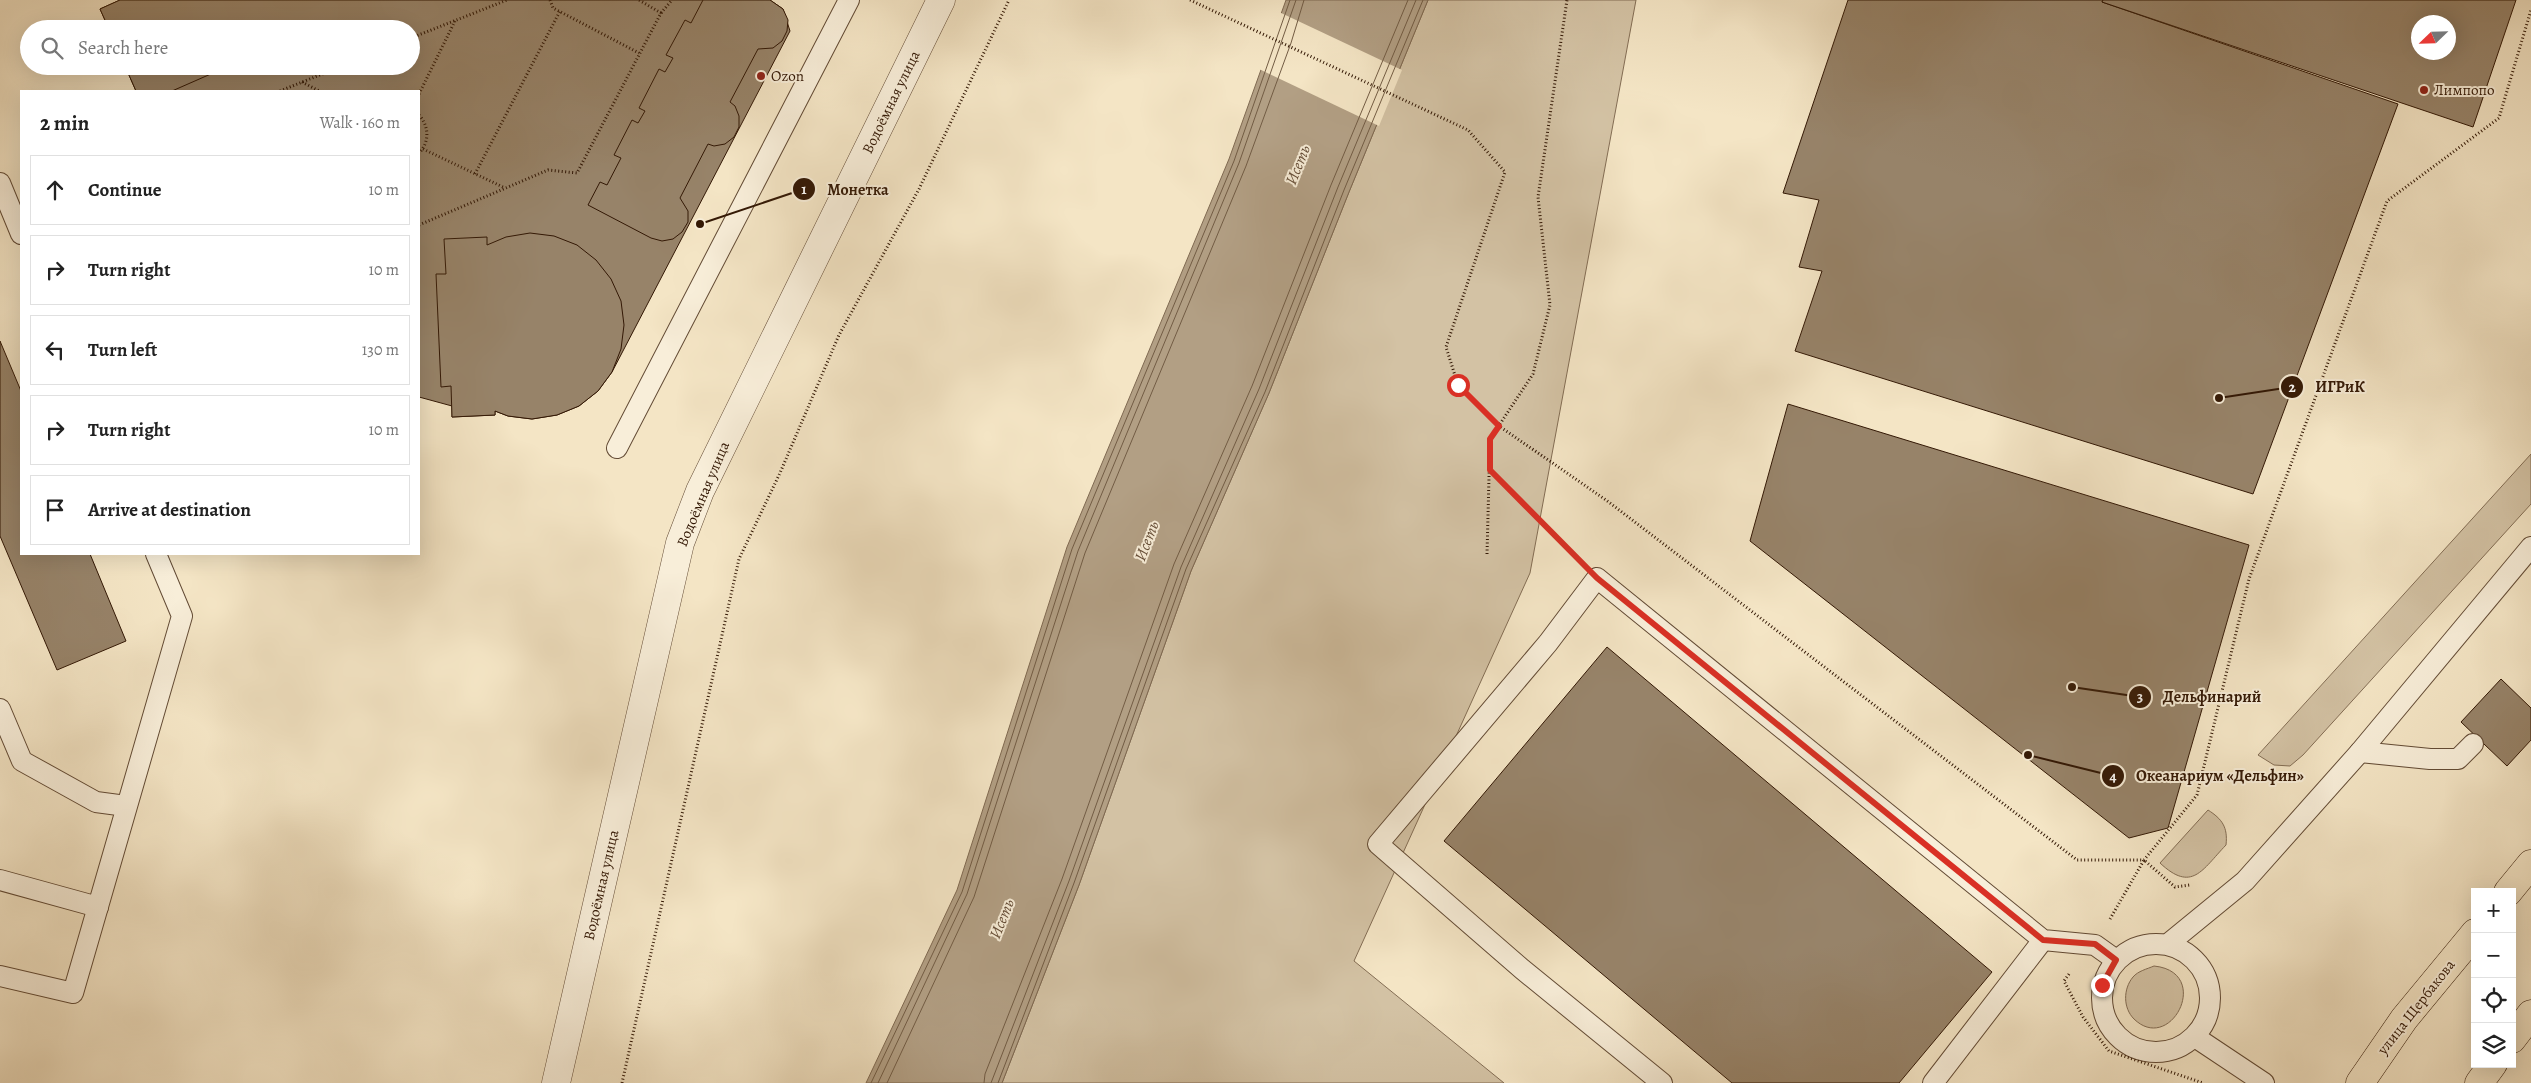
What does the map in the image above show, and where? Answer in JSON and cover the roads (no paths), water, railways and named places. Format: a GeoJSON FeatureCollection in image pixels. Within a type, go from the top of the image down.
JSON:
{"type":"FeatureCollection","features":[{"type":"Feature","properties":{"kind":"main road"},"geometry":{"type":"LineString","coordinates":[[2511,888],[2531,864]]}},
{"type":"Feature","properties":{"kind":"main road","name":"улица Щербакова"},"geometry":{"type":"LineString","coordinates":[[2360,1083],[2404,1019],[2471,938]]}},
{"type":"Feature","properties":{"kind":"main road"},"geometry":{"type":"LineString","coordinates":[[2516,1034],[2531,1014]]}},
{"type":"Feature","properties":{"kind":"main road"},"geometry":{"type":"LineString","coordinates":[[2479,1083],[2490,1068]]}},
{"type":"Feature","properties":{"kind":"street","name":"Водоёмная улица"},"geometry":{"type":"LineString","coordinates":[[556,1083],[680,543],[700,491],[941,0]]}},
{"type":"Feature","properties":{"kind":"lane"},"geometry":{"type":"LineString","coordinates":[[617,448],[849,0]]}},
{"type":"Feature","properties":{"kind":"lane"},"geometry":{"type":"LineString","coordinates":[[0,183],[20,232]]}},
{"type":"Feature","properties":{"kind":"lane"},"geometry":{"type":"LineString","coordinates":[[2168,944],[2245,881],[2360,752],[2531,547]]}},
{"type":"Feature","properties":{"kind":"lane"},"geometry":{"type":"LineString","coordinates":[[0,976],[73,993],[182,616],[156,555]]}},
{"type":"Feature","properties":{"kind":"lane"},"geometry":{"type":"LineString","coordinates":[[1662,1083],[1522,969],[1378,844],[1548,643],[1597,578],[2043,940],[2095,944],[2116,960]]}},
{"type":"Feature","properties":{"kind":"lane"},"geometry":{"type":"LineString","coordinates":[[0,709],[22,761],[96,802],[126,806]]}},
{"type":"Feature","properties":{"kind":"lane"},"geometry":{"type":"LineString","coordinates":[[2360,752],[2430,759],[2458,759],[2473,744]]}},
{"type":"Feature","properties":{"kind":"lane"},"geometry":{"type":"LineString","coordinates":[[0,880],[98,907]]}},
{"type":"Feature","properties":{"kind":"lane"},"geometry":{"type":"LineString","coordinates":[[1933,1083],[2043,940]]}},
{"type":"Feature","properties":{"kind":"lane"},"geometry":{"type":"LineString","coordinates":[[2141,944],[2168,944],[2194,958],[2209,983],[2209,1012],[2195,1037],[2170,1051],[2142,1052],[2117,1038],[2103,1013],[2102,985],[2116,960],[2141,944]]}},
{"type":"Feature","properties":{"kind":"lane"},"geometry":{"type":"LineString","coordinates":[[2195,1037],[2264,1083]]}},
{"type":"Feature","properties":{"kind":"water","name":"Исеть"},"geometry":{"type":"Polygon","coordinates":[[[1286,0],[1428,0],[1269,393],[1191,571],[1079,885],[1002,1083],[866,1083],[957,890],[1067,547],[1229,159],[1286,0]]]}},
{"type":"Feature","properties":{"kind":"place","name":"Ozon"},"geometry":{"type":"Point","coordinates":[761,76]}},
{"type":"Feature","properties":{"kind":"place","name":"Лимпопо"},"geometry":{"type":"Point","coordinates":[2424,90]}},
{"type":"Feature","properties":{"kind":"place","name":"Монетка"},"geometry":{"type":"Point","coordinates":[700,224]}},
{"type":"Feature","properties":{"kind":"place","name":"ИГРиК"},"geometry":{"type":"Point","coordinates":[2219,398]}},
{"type":"Feature","properties":{"kind":"place","name":"Дельфинарий"},"geometry":{"type":"Point","coordinates":[2072,687]}},
{"type":"Feature","properties":{"kind":"place","name":"Океанариум «Дельфин»"},"geometry":{"type":"Point","coordinates":[2028,755]}}]}
